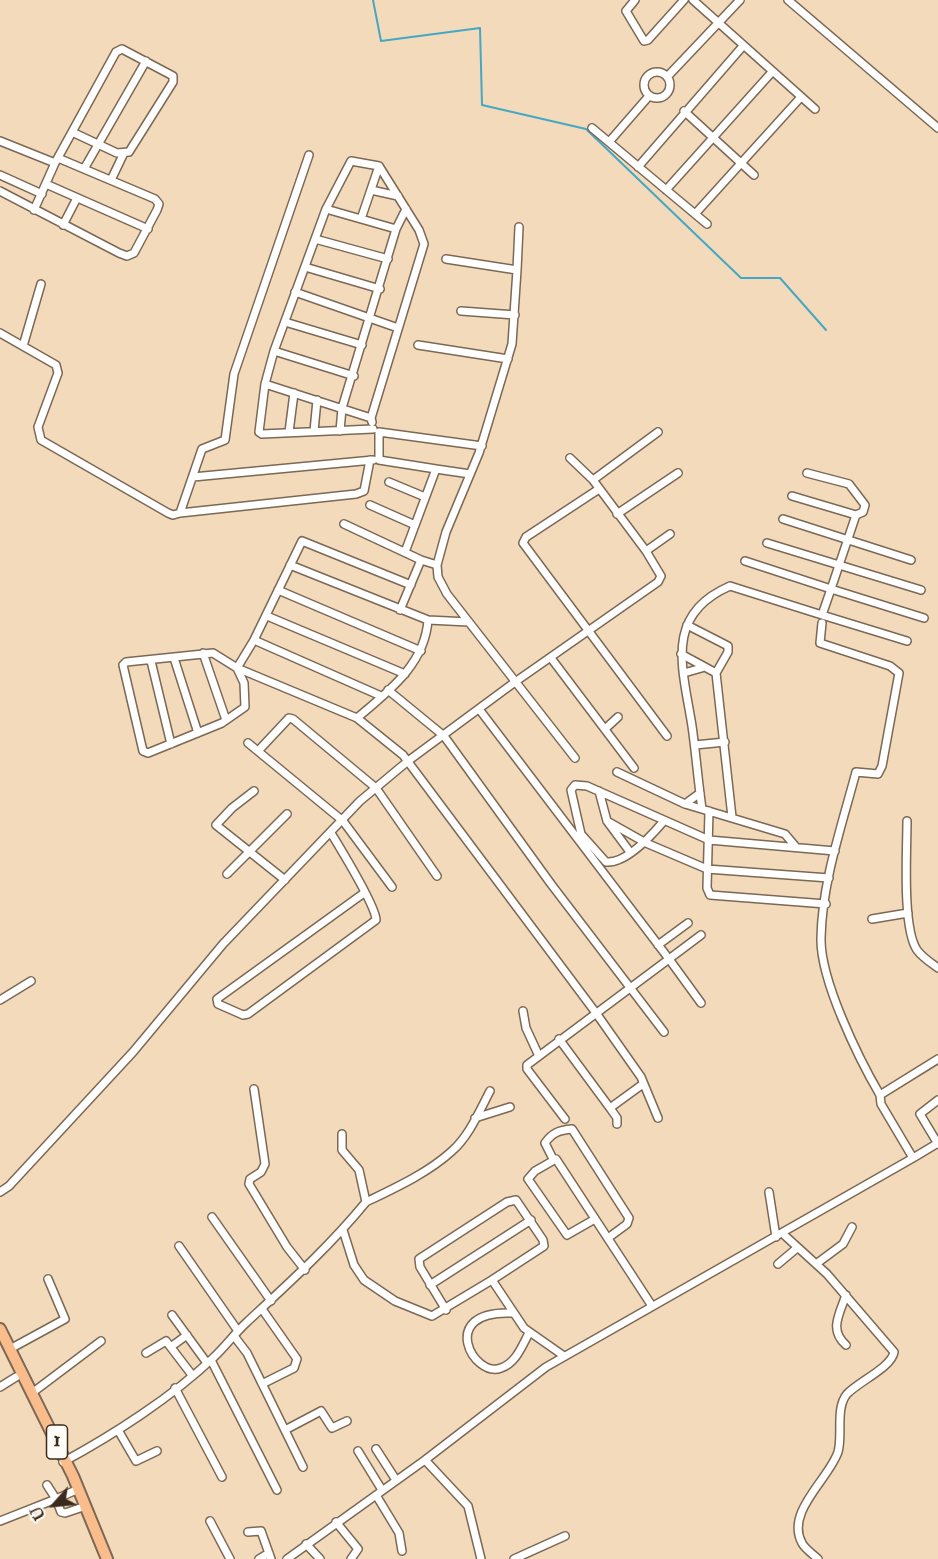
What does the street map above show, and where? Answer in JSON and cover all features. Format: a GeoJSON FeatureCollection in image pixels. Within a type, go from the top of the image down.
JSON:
{"type":"FeatureCollection","features":[{"type":"Feature","properties":{"kind":"highway","name":"1"},"geometry":{"type":"LineString","coordinates":[[0,1329],[16,1377],[63,1462],[101,1559]]}},
{"type":"Feature","properties":{"kind":"highway","name":"1"},"geometry":{"type":"LineString","coordinates":[[5,1347],[32,1393],[107,1559]]}},
{"type":"Feature","properties":{"kind":"street"},"geometry":{"type":"LineString","coordinates":[[635,0],[626,11],[644,40],[648,40],[684,0]]}},
{"type":"Feature","properties":{"kind":"street"},"geometry":{"type":"LineString","coordinates":[[693,0],[814,109]]}},
{"type":"Feature","properties":{"kind":"street"},"geometry":{"type":"LineString","coordinates":[[667,77],[740,0]]}},
{"type":"Feature","properties":{"kind":"street"},"geometry":{"type":"LineString","coordinates":[[788,0],[938,128]]}},
{"type":"Feature","properties":{"kind":"street"},"geometry":{"type":"LineString","coordinates":[[638,166],[684,111],[744,46]]}},
{"type":"Feature","properties":{"kind":"street"},"geometry":{"type":"LineString","coordinates":[[34,210],[56,161],[116,52],[122,49],[170,72],[173,82],[129,152],[123,155],[111,180]]}},
{"type":"Feature","properties":{"kind":"street"},"geometry":{"type":"LineString","coordinates":[[84,169],[146,61]]}},
{"type":"Feature","properties":{"kind":"street"},"geometry":{"type":"LineString","coordinates":[[660,72],[667,77],[670,86],[666,94],[658,98],[650,96],[644,89],[647,76],[660,72]]}},
{"type":"Feature","properties":{"kind":"street"},"geometry":{"type":"LineString","coordinates":[[666,190],[772,72]]}},
{"type":"Feature","properties":{"kind":"street"},"geometry":{"type":"LineString","coordinates":[[609,142],[650,96]]}},
{"type":"Feature","properties":{"kind":"street"},"geometry":{"type":"LineString","coordinates":[[695,214],[801,97]]}},
{"type":"Feature","properties":{"kind":"street"},"geometry":{"type":"LineString","coordinates":[[684,111],[754,175]]}},
{"type":"Feature","properties":{"kind":"street"},"geometry":{"type":"LineString","coordinates":[[592,128],[707,224]]}},
{"type":"Feature","properties":{"kind":"street"},"geometry":{"type":"LineString","coordinates":[[72,132],[123,155]]}},
{"type":"Feature","properties":{"kind":"street"},"geometry":{"type":"LineString","coordinates":[[0,141],[84,169],[155,199],[159,204],[134,253],[127,256],[0,191]]}},
{"type":"Feature","properties":{"kind":"street"},"geometry":{"type":"LineString","coordinates":[[180,513],[202,449],[225,440],[234,374],[309,155]]}},
{"type":"Feature","properties":{"kind":"street"},"geometry":{"type":"LineString","coordinates":[[379,166],[349,162],[326,209],[274,351],[265,384],[259,432],[262,435],[289,432],[376,430],[482,446]]}},
{"type":"Feature","properties":{"kind":"street"},"geometry":{"type":"LineString","coordinates":[[361,219],[379,166]]}},
{"type":"Feature","properties":{"kind":"street"},"geometry":{"type":"LineString","coordinates":[[0,333],[52,360],[58,373],[38,427],[41,440],[168,513],[173,515],[356,494],[364,491],[374,460],[376,430],[371,418],[424,244],[419,230],[379,166]]}},
{"type":"Feature","properties":{"kind":"street"},"geometry":{"type":"LineString","coordinates":[[0,175],[42,194]]}},
{"type":"Feature","properties":{"kind":"street"},"geometry":{"type":"LineString","coordinates":[[46,184],[148,229]]}},
{"type":"Feature","properties":{"kind":"street"},"geometry":{"type":"LineString","coordinates":[[371,190],[398,196]]}},
{"type":"Feature","properties":{"kind":"street"},"geometry":{"type":"LineString","coordinates":[[63,225],[77,198]]}},
{"type":"Feature","properties":{"kind":"street"},"geometry":{"type":"LineString","coordinates":[[326,209],[396,230]]}},
{"type":"Feature","properties":{"kind":"street"},"geometry":{"type":"LineString","coordinates":[[340,431],[342,408],[354,376],[396,230],[406,209]]}},
{"type":"Feature","properties":{"kind":"street"},"geometry":{"type":"LineString","coordinates":[[519,227],[515,315],[508,359],[482,446],[446,532],[437,565],[438,577],[444,589],[575,758]]}},
{"type":"Feature","properties":{"kind":"street"},"geometry":{"type":"LineString","coordinates":[[315,239],[388,259]]}},
{"type":"Feature","properties":{"kind":"street"},"geometry":{"type":"LineString","coordinates":[[446,259],[517,270]]}},
{"type":"Feature","properties":{"kind":"street"},"geometry":{"type":"LineString","coordinates":[[305,267],[380,289]]}},
{"type":"Feature","properties":{"kind":"street"},"geometry":{"type":"LineString","coordinates":[[23,346],[41,284]]}},
{"type":"Feature","properties":{"kind":"street"},"geometry":{"type":"LineString","coordinates":[[295,292],[398,328]]}},
{"type":"Feature","properties":{"kind":"street"},"geometry":{"type":"LineString","coordinates":[[461,310],[515,315]]}},
{"type":"Feature","properties":{"kind":"street"},"geometry":{"type":"LineString","coordinates":[[285,322],[362,345]]}},
{"type":"Feature","properties":{"kind":"street"},"geometry":{"type":"LineString","coordinates":[[418,345],[508,359]]}},
{"type":"Feature","properties":{"kind":"street"},"geometry":{"type":"LineString","coordinates":[[274,351],[354,376]]}},
{"type":"Feature","properties":{"kind":"street"},"geometry":{"type":"LineString","coordinates":[[265,384],[371,418]]}},
{"type":"Feature","properties":{"kind":"street"},"geometry":{"type":"LineString","coordinates":[[289,432],[294,393]]}},
{"type":"Feature","properties":{"kind":"street"},"geometry":{"type":"LineString","coordinates":[[314,431],[317,400]]}},
{"type":"Feature","properties":{"kind":"street"},"geometry":{"type":"LineString","coordinates":[[593,480],[658,432]]}},
{"type":"Feature","properties":{"kind":"street"},"geometry":{"type":"LineString","coordinates":[[0,1192],[9,1186],[100,1088],[223,944],[376,788],[408,761],[515,682],[660,580],[660,571],[646,551],[593,480],[570,459]]}},
{"type":"Feature","properties":{"kind":"street"},"geometry":{"type":"LineString","coordinates":[[193,477],[374,460],[470,474]]}},
{"type":"Feature","properties":{"kind":"street"},"geometry":{"type":"LineString","coordinates":[[405,552],[436,469]]}},
{"type":"Feature","properties":{"kind":"street"},"geometry":{"type":"LineString","coordinates":[[617,514],[678,473]]}},
{"type":"Feature","properties":{"kind":"street"},"geometry":{"type":"LineString","coordinates":[[792,496],[856,515],[863,512],[865,505],[852,486],[807,473]]}},
{"type":"Feature","properties":{"kind":"street"},"geometry":{"type":"LineString","coordinates":[[389,482],[425,496]]}},
{"type":"Feature","properties":{"kind":"street"},"geometry":{"type":"LineString","coordinates":[[599,489],[526,537],[523,543],[667,736]]}},
{"type":"Feature","properties":{"kind":"street"},"geometry":{"type":"LineString","coordinates":[[370,505],[415,525]]}},
{"type":"Feature","properties":{"kind":"street"},"geometry":{"type":"LineString","coordinates":[[856,515],[822,619],[820,643],[894,668],[899,677],[884,762],[878,774],[856,772],[829,878],[821,938],[822,953],[854,1048],[880,1095],[881,1104],[913,1158]]}},
{"type":"Feature","properties":{"kind":"street"},"geometry":{"type":"LineString","coordinates":[[783,519],[911,560]]}},
{"type":"Feature","properties":{"kind":"street"},"geometry":{"type":"LineString","coordinates":[[344,524],[437,565]]}},
{"type":"Feature","properties":{"kind":"street"},"geometry":{"type":"LineString","coordinates":[[646,551],[670,534]]}},
{"type":"Feature","properties":{"kind":"street"},"geometry":{"type":"LineString","coordinates":[[237,668],[267,616],[300,542],[305,541],[411,585]]}},
{"type":"Feature","properties":{"kind":"street"},"geometry":{"type":"LineString","coordinates":[[767,543],[921,590]]}},
{"type":"Feature","properties":{"kind":"street"},"geometry":{"type":"LineString","coordinates":[[400,610],[422,560]]}},
{"type":"Feature","properties":{"kind":"street"},"geometry":{"type":"LineString","coordinates":[[745,561],[924,618]]}},
{"type":"Feature","properties":{"kind":"street"},"geometry":{"type":"LineString","coordinates":[[290,565],[428,620],[469,622]]}},
{"type":"Feature","properties":{"kind":"street"},"geometry":{"type":"LineString","coordinates":[[826,904],[712,897],[707,888],[709,840],[706,810],[700,793],[681,654],[687,625],[703,602],[732,586],[822,619],[908,641]]}},
{"type":"Feature","properties":{"kind":"street"},"geometry":{"type":"LineString","coordinates":[[278,590],[422,651]]}},
{"type":"Feature","properties":{"kind":"street"},"geometry":{"type":"LineString","coordinates":[[267,616],[405,674]]}},
{"type":"Feature","properties":{"kind":"street"},"geometry":{"type":"LineString","coordinates":[[357,718],[405,674],[422,651],[428,620]]}},
{"type":"Feature","properties":{"kind":"street"},"geometry":{"type":"LineString","coordinates":[[687,625],[728,646],[728,652],[716,673],[732,817]]}},
{"type":"Feature","properties":{"kind":"street"},"geometry":{"type":"LineString","coordinates":[[254,640],[381,696]]}},
{"type":"Feature","properties":{"kind":"street"},"geometry":{"type":"LineString","coordinates":[[237,668],[244,683],[246,705],[226,720],[198,733],[148,753],[143,751],[123,665],[126,662],[151,661],[203,653],[218,655],[237,668],[357,718],[408,761],[596,1013],[643,1084],[658,1118]]}},
{"type":"Feature","properties":{"kind":"street"},"geometry":{"type":"LineString","coordinates":[[203,653],[226,720]]}},
{"type":"Feature","properties":{"kind":"street"},"geometry":{"type":"LineString","coordinates":[[681,654],[716,673]]}},
{"type":"Feature","properties":{"kind":"street"},"geometry":{"type":"LineString","coordinates":[[174,658],[198,733]]}},
{"type":"Feature","properties":{"kind":"street"},"geometry":{"type":"LineString","coordinates":[[551,658],[634,768]]}},
{"type":"Feature","properties":{"kind":"street"},"geometry":{"type":"LineString","coordinates":[[151,661],[171,744]]}},
{"type":"Feature","properties":{"kind":"street"},"geometry":{"type":"LineString","coordinates":[[684,673],[705,668]]}},
{"type":"Feature","properties":{"kind":"street"},"geometry":{"type":"LineString","coordinates":[[388,690],[444,736],[664,1032]]}},
{"type":"Feature","properties":{"kind":"street"},"geometry":{"type":"LineString","coordinates":[[480,709],[701,1003]]}},
{"type":"Feature","properties":{"kind":"street"},"geometry":{"type":"LineString","coordinates":[[605,729],[618,717]]}},
{"type":"Feature","properties":{"kind":"street"},"geometry":{"type":"LineString","coordinates":[[259,750],[283,722],[289,718],[293,719],[376,788],[437,876]]}},
{"type":"Feature","properties":{"kind":"street"},"geometry":{"type":"LineString","coordinates":[[695,746],[725,742]]}},
{"type":"Feature","properties":{"kind":"street"},"geometry":{"type":"LineString","coordinates":[[248,743],[343,820],[392,887]]}},
{"type":"Feature","properties":{"kind":"street"},"geometry":{"type":"LineString","coordinates":[[617,772],[685,804],[785,834],[796,847]]}},
{"type":"Feature","properties":{"kind":"street"},"geometry":{"type":"LineString","coordinates":[[663,822],[646,843],[613,862],[606,862],[581,834],[570,790],[579,785],[599,791],[663,822],[709,840],[835,851]]}},
{"type":"Feature","properties":{"kind":"street"},"geometry":{"type":"LineString","coordinates":[[599,791],[607,821],[630,852]]}},
{"type":"Feature","properties":{"kind":"street"},"geometry":{"type":"LineString","coordinates":[[254,792],[245,796],[216,822],[220,830],[285,880]]}},
{"type":"Feature","properties":{"kind":"street"},"geometry":{"type":"LineString","coordinates":[[685,804],[700,793]]}},
{"type":"Feature","properties":{"kind":"street"},"geometry":{"type":"LineString","coordinates":[[227,873],[287,814]]}},
{"type":"Feature","properties":{"kind":"street"},"geometry":{"type":"LineString","coordinates":[[607,821],[646,843],[707,869],[829,878]]}},
{"type":"Feature","properties":{"kind":"street"},"geometry":{"type":"LineString","coordinates":[[907,821],[908,913],[916,948],[938,968]]}},
{"type":"Feature","properties":{"kind":"street"},"geometry":{"type":"LineString","coordinates":[[331,833],[376,914],[375,921],[248,1014],[243,1015],[218,1004],[217,999],[364,893]]}},
{"type":"Feature","properties":{"kind":"street"},"geometry":{"type":"LineString","coordinates":[[872,919],[908,913]]}},
{"type":"Feature","properties":{"kind":"street"},"geometry":{"type":"LineString","coordinates":[[658,945],[688,923]]}},
{"type":"Feature","properties":{"kind":"street"},"geometry":{"type":"LineString","coordinates":[[565,1119],[526,1065],[701,935]]}},
{"type":"Feature","properties":{"kind":"street"},"geometry":{"type":"LineString","coordinates":[[0,1000],[31,981]]}},
{"type":"Feature","properties":{"kind":"street"},"geometry":{"type":"LineString","coordinates":[[523,1011],[526,1028],[538,1054]]}},
{"type":"Feature","properties":{"kind":"street"},"geometry":{"type":"LineString","coordinates":[[559,1039],[617,1118],[617,1124]]}},
{"type":"Feature","properties":{"kind":"street"},"geometry":{"type":"LineString","coordinates":[[880,1095],[938,1059]]}},
{"type":"Feature","properties":{"kind":"street"},"geometry":{"type":"LineString","coordinates":[[610,1108],[643,1084]]}},
{"type":"Feature","properties":{"kind":"street"},"geometry":{"type":"LineString","coordinates":[[254,1089],[265,1164],[249,1184],[287,1247],[310,1265]]}},
{"type":"Feature","properties":{"kind":"street"},"geometry":{"type":"LineString","coordinates":[[63,1462],[118,1430],[209,1362],[310,1265],[344,1230],[366,1202],[407,1181],[452,1151],[490,1091]]}},
{"type":"Feature","properties":{"kind":"street"},"geometry":{"type":"LineString","coordinates":[[287,1559],[564,1356],[938,1144],[920,1114],[938,1100]]}},
{"type":"Feature","properties":{"kind":"street"},"geometry":{"type":"LineString","coordinates":[[475,1118],[510,1107]]}},
{"type":"Feature","properties":{"kind":"street"},"geometry":{"type":"LineString","coordinates":[[608,1238],[627,1224],[629,1218],[572,1129],[556,1132],[545,1143],[553,1159],[558,1162],[652,1306]]}},
{"type":"Feature","properties":{"kind":"street"},"geometry":{"type":"LineString","coordinates":[[342,1134],[342,1150],[359,1170],[366,1202]]}},
{"type":"Feature","properties":{"kind":"street"},"geometry":{"type":"LineString","coordinates":[[553,1159],[528,1179],[565,1233],[569,1235],[595,1220]]}},
{"type":"Feature","properties":{"kind":"street"},"geometry":{"type":"LineString","coordinates":[[769,1192],[779,1235],[816,1264],[884,1338],[893,1349],[894,1354],[890,1360],[846,1395],[842,1404],[841,1441],[837,1456],[800,1518],[801,1542],[818,1559]]}},
{"type":"Feature","properties":{"kind":"street"},"geometry":{"type":"LineString","coordinates":[[344,1230],[358,1275],[395,1301],[427,1315],[446,1310],[544,1246],[543,1240],[519,1202],[511,1200],[421,1257],[418,1263],[446,1310]]}},
{"type":"Feature","properties":{"kind":"street"},"geometry":{"type":"LineString","coordinates":[[212,1217],[271,1300]]}},
{"type":"Feature","properties":{"kind":"street"},"geometry":{"type":"LineString","coordinates":[[430,1285],[531,1220]]}},
{"type":"Feature","properties":{"kind":"street"},"geometry":{"type":"LineString","coordinates":[[816,1264],[843,1244],[852,1227]]}},
{"type":"Feature","properties":{"kind":"street"},"geometry":{"type":"LineString","coordinates":[[179,1246],[247,1353],[303,1467]]}},
{"type":"Feature","properties":{"kind":"street"},"geometry":{"type":"LineString","coordinates":[[778,1264],[797,1248]]}},
{"type":"Feature","properties":{"kind":"street"},"geometry":{"type":"LineString","coordinates":[[5,1347],[65,1319],[48,1279]]}},
{"type":"Feature","properties":{"kind":"street"},"geometry":{"type":"LineString","coordinates":[[492,1280],[512,1313],[529,1333],[564,1356]]}},
{"type":"Feature","properties":{"kind":"street"},"geometry":{"type":"LineString","coordinates":[[846,1296],[835,1330],[837,1337],[846,1345]]}},
{"type":"Feature","properties":{"kind":"street"},"geometry":{"type":"LineString","coordinates":[[262,1309],[297,1359],[294,1368],[262,1384]]}},
{"type":"Feature","properties":{"kind":"street"},"geometry":{"type":"LineString","coordinates":[[512,1313],[494,1312],[473,1322],[467,1331],[466,1340],[472,1354],[488,1369],[498,1370],[514,1359],[529,1333]]}},
{"type":"Feature","properties":{"kind":"street"},"geometry":{"type":"LineString","coordinates":[[172,1315],[209,1362],[277,1490]]}},
{"type":"Feature","properties":{"kind":"street"},"geometry":{"type":"LineString","coordinates":[[172,1346],[187,1335]]}},
{"type":"Feature","properties":{"kind":"street"},"geometry":{"type":"LineString","coordinates":[[146,1353],[163,1340],[172,1346],[192,1374]]}},
{"type":"Feature","properties":{"kind":"street"},"geometry":{"type":"LineString","coordinates":[[32,1393],[101,1341]]}},
{"type":"Feature","properties":{"kind":"street"},"geometry":{"type":"LineString","coordinates":[[0,1387],[16,1377]]}},
{"type":"Feature","properties":{"kind":"street"},"geometry":{"type":"LineString","coordinates":[[176,1388],[222,1477]]}},
{"type":"Feature","properties":{"kind":"street"},"geometry":{"type":"LineString","coordinates":[[285,1430],[321,1412],[330,1428],[347,1421]]}},
{"type":"Feature","properties":{"kind":"street"},"geometry":{"type":"LineString","coordinates":[[118,1430],[136,1461],[157,1451]]}},
{"type":"Feature","properties":{"kind":"street"},"geometry":{"type":"LineString","coordinates":[[376,1449],[396,1480]]}},
{"type":"Feature","properties":{"kind":"street"},"geometry":{"type":"LineString","coordinates":[[358,1451],[399,1533],[402,1551]]}},
{"type":"Feature","properties":{"kind":"street"},"geometry":{"type":"LineString","coordinates":[[425,1460],[462,1497],[471,1511],[481,1559]]}},
{"type":"Feature","properties":{"kind":"street"},"geometry":{"type":"LineString","coordinates":[[47,1485],[62,1513],[80,1508]]}},
{"type":"Feature","properties":{"kind":"street"},"geometry":{"type":"LineString","coordinates":[[0,1521],[74,1491]]}},
{"type":"Feature","properties":{"kind":"street"},"geometry":{"type":"LineString","coordinates":[[210,1521],[230,1559]]}},
{"type":"Feature","properties":{"kind":"street"},"geometry":{"type":"LineString","coordinates":[[336,1522],[358,1549],[351,1559]]}},
{"type":"Feature","properties":{"kind":"street"},"geometry":{"type":"LineString","coordinates":[[248,1532],[261,1531],[270,1556],[259,1559]]}},
{"type":"Feature","properties":{"kind":"street"},"geometry":{"type":"LineString","coordinates":[[514,1559],[565,1536]]}},
{"type":"Feature","properties":{"kind":"street"},"geometry":{"type":"LineString","coordinates":[[306,1544],[320,1559]]}},
{"type":"Feature","properties":{"kind":"waterway"},"geometry":{"type":"LineString","coordinates":[[373,0],[381,41],[480,28],[482,105],[586,129],[741,278],[780,278],[826,330]]}}]}
